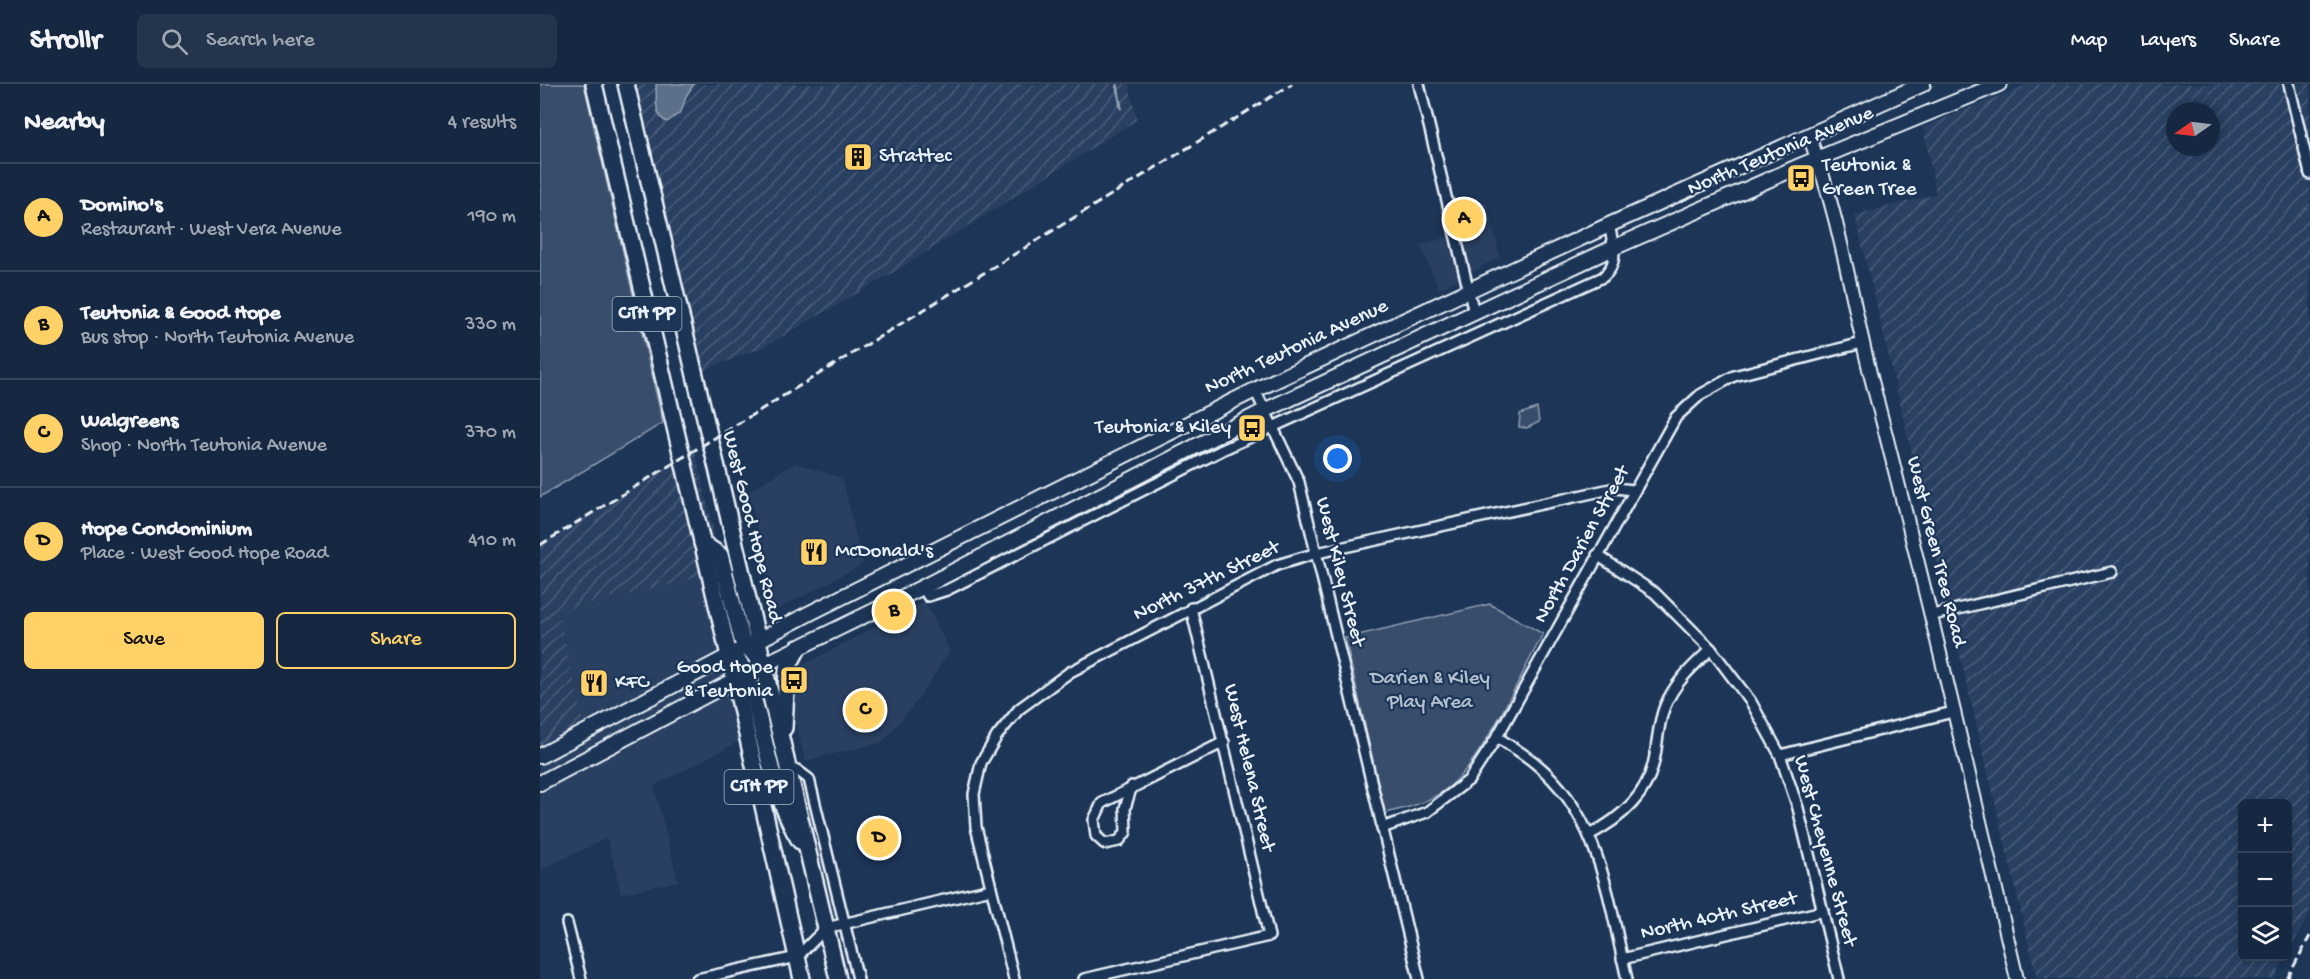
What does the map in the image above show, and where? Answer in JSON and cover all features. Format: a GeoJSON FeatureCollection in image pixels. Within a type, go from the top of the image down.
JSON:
{"type":"FeatureCollection","features":[{"type":"Feature","properties":{"kind":"main road","name":"CTH PP"},"geometry":{"type":"LineString","coordinates":[[594,84],[729,655]]}},
{"type":"Feature","properties":{"kind":"main road","name":"West Good Hope Road"},"geometry":{"type":"LineString","coordinates":[[626,84],[752,644]]}},
{"type":"Feature","properties":{"kind":"main road","name":"North Teutonia Avenue"},"geometry":{"type":"LineString","coordinates":[[540,756],[729,655],[1255,390],[1609,225],[1923,84]]}},
{"type":"Feature","properties":{"kind":"main road","name":"North Teutonia Avenue"},"geometry":{"type":"LineString","coordinates":[[540,783],[763,665],[925,591],[1264,411],[1613,248],[1818,158],[1999,84]]}},
{"type":"Feature","properties":{"kind":"main road"},"geometry":{"type":"LineString","coordinates":[[702,543],[720,555],[738,631],[752,644],[763,665]]}},
{"type":"Feature","properties":{"kind":"main road"},"geometry":{"type":"LineString","coordinates":[[783,746],[787,669],[798,648]]}},
{"type":"Feature","properties":{"kind":"main road"},"geometry":{"type":"LineString","coordinates":[[729,655],[740,663],[740,678],[765,780],[808,854]]}},
{"type":"Feature","properties":{"kind":"main road","name":"CTH PP"},"geometry":{"type":"LineString","coordinates":[[763,665],[783,746],[795,771],[808,854],[838,979]]}},
{"type":"Feature","properties":{"kind":"main road","name":"CTH PP"},"geometry":{"type":"LineString","coordinates":[[765,780],[802,979]]}},
{"type":"Feature","properties":{"kind":"street"},"geometry":{"type":"LineString","coordinates":[[1419,84],[1474,313]]}},
{"type":"Feature","properties":{"kind":"street"},"geometry":{"type":"LineString","coordinates":[[2289,84],[2310,174]]}},
{"type":"Feature","properties":{"kind":"street","name":"West Green Tree Road"},"geometry":{"type":"LineString","coordinates":[[1809,136],[1818,158],[1862,343],[1933,615],[1953,712],[2017,979]]}},
{"type":"Feature","properties":{"kind":"street"},"geometry":{"type":"LineString","coordinates":[[1609,225],[1613,248]]}},
{"type":"Feature","properties":{"kind":"street","name":"North Teutonia Avenue"},"geometry":{"type":"LineString","coordinates":[[925,591],[947,590],[1272,427],[1603,276],[1611,270],[1614,261],[1613,248]]}},
{"type":"Feature","properties":{"kind":"street","name":"North Darien Street"},"geometry":{"type":"LineString","coordinates":[[1382,828],[1427,812],[1469,780],[1497,737],[1633,490],[1676,417],[1700,395],[1734,376],[1862,343]]}},
{"type":"Feature","properties":{"kind":"street","name":"West Kiley Street"},"geometry":{"type":"LineString","coordinates":[[1255,390],[1299,482],[1419,979]]}},
{"type":"Feature","properties":{"kind":"street","name":"North 37th Street"},"geometry":{"type":"LineString","coordinates":[[1014,979],[976,827],[974,794],[981,763],[997,736],[1021,708],[1070,672],[1277,565],[1317,553],[1615,488],[1633,490]]}},
{"type":"Feature","properties":{"kind":"street","name":"West Cheyenne Street"},"geometry":{"type":"LineString","coordinates":[[1597,555],[1655,593],[1711,649],[1751,702],[1780,755],[1798,808],[1839,979]]}},
{"type":"Feature","properties":{"kind":"street"},"geometry":{"type":"LineString","coordinates":[[1933,615],[2112,572]]}},
{"type":"Feature","properties":{"kind":"street","name":"West Helena Street"},"geometry":{"type":"LineString","coordinates":[[1084,979],[1269,936],[1191,608]]}},
{"type":"Feature","properties":{"kind":"street"},"geometry":{"type":"LineString","coordinates":[[1589,835],[1624,813],[1645,787],[1653,765],[1665,706],[1681,678],[1711,649]]}},
{"type":"Feature","properties":{"kind":"street"},"geometry":{"type":"LineString","coordinates":[[1780,755],[1953,712]]}},
{"type":"Feature","properties":{"kind":"street"},"geometry":{"type":"LineString","coordinates":[[1497,737],[1536,764],[1565,794],[1589,835],[1603,874],[1627,979]]}},
{"type":"Feature","properties":{"kind":"street"},"geometry":{"type":"LineString","coordinates":[[1132,786],[1125,808],[1126,832],[1119,841],[1106,844],[1096,836],[1094,820],[1102,802],[1132,786],[1224,742]]}},
{"type":"Feature","properties":{"kind":"street"},"geometry":{"type":"LineString","coordinates":[[765,780],[795,771],[812,785],[858,979]]}},
{"type":"Feature","properties":{"kind":"street"},"geometry":{"type":"LineString","coordinates":[[697,979],[797,957],[826,928],[991,889]]}},
{"type":"Feature","properties":{"kind":"street","name":"North 40th Street"},"geometry":{"type":"LineString","coordinates":[[1622,959],[1823,911]]}},
{"type":"Feature","properties":{"kind":"street"},"geometry":{"type":"LineString","coordinates":[[567,923],[581,979]]}},
{"type":"Feature","properties":{"kind":"shaded area"},"geometry":{"type":"Polygon","coordinates":[[[626,84],[1129,84],[1137,120],[896,271],[764,347],[693,374],[626,84]]]}},
{"type":"Feature","properties":{"kind":"shaded area"},"geometry":{"type":"Polygon","coordinates":[[[656,84],[694,84],[686,96],[681,112],[667,122],[658,111],[656,84]]]}},
{"type":"Feature","properties":{"kind":"shaded area"},"geometry":{"type":"Polygon","coordinates":[[[2029,84],[2310,84],[2310,913],[2292,947],[2292,799],[2238,799],[2238,961],[2284,961],[2274,979],[2037,979],[1855,215],[1936,194],[1923,127],[2029,84]]]}},
{"type":"Feature","properties":{"kind":"shaded area"},"geometry":{"type":"Polygon","coordinates":[[[1487,202],[1500,257],[1439,289],[1420,245],[1448,237],[1443,212],[1487,202]]]}},
{"type":"Feature","properties":{"kind":"shaded area"},"geometry":{"type":"Polygon","coordinates":[[[695,450],[723,572],[558,611],[588,742],[540,768],[540,545],[695,450]]]}},
{"type":"Feature","properties":{"kind":"shaded area"},"geometry":{"type":"Polygon","coordinates":[[[795,463],[842,478],[863,564],[775,611],[749,491],[795,463]]]}},
{"type":"Feature","properties":{"kind":"shaded area"},"geometry":{"type":"Polygon","coordinates":[[[723,572],[761,730],[654,786],[678,881],[621,894],[607,838],[540,870],[540,768],[588,742],[558,611],[723,572]]]}},
{"type":"Feature","properties":{"kind":"shaded area"},"geometry":{"type":"Polygon","coordinates":[[[925,601],[950,651],[916,702],[883,742],[805,761],[795,718],[797,668],[925,601]]]}},
{"type":"Feature","properties":{"kind":"green space"},"geometry":{"type":"Polygon","coordinates":[[[540,84],[584,84],[663,423],[540,497],[540,84]]]}},
{"type":"Feature","properties":{"kind":"green space"},"geometry":{"type":"Polygon","coordinates":[[[1537,408],[1539,422],[1527,428],[1519,427],[1520,414],[1537,408]]]}},
{"type":"Feature","properties":{"kind":"green space","name":"Darien & Kiley Play Area"},"geometry":{"type":"Polygon","coordinates":[[[1490,604],[1543,634],[1499,718],[1459,778],[1445,790],[1424,802],[1385,813],[1345,638],[1490,604]]]}},
{"type":"Feature","properties":{"kind":"waterway"},"geometry":{"type":"LineString","coordinates":[[1117,84],[1121,108]]}},
{"type":"Feature","properties":{"kind":"railway"},"geometry":{"type":"LineString","coordinates":[[540,545],[1292,84]]}},
{"type":"Feature","properties":{"kind":"railway"},"geometry":{"type":"LineString","coordinates":[[2287,979],[2310,936]]}},
{"type":"Feature","properties":{"kind":"place","name":"Strattec"},"geometry":{"type":"Point","coordinates":[858,157]}},
{"type":"Feature","properties":{"kind":"place","name":"Teutonia & Green Tree"},"geometry":{"type":"Point","coordinates":[1801,178]}},
{"type":"Feature","properties":{"kind":"place","name":"Domino's"},"geometry":{"type":"Point","coordinates":[1464,219]}},
{"type":"Feature","properties":{"kind":"place","name":"Teutonia & Kiley"},"geometry":{"type":"Point","coordinates":[1252,428]}},
{"type":"Feature","properties":{"kind":"place","name":"McDonald's"},"geometry":{"type":"Point","coordinates":[814,552]}},
{"type":"Feature","properties":{"kind":"place","name":"Teutonia & Good Hope"},"geometry":{"type":"Point","coordinates":[894,611]}},
{"type":"Feature","properties":{"kind":"place","name":"Good Hope & Teutonia"},"geometry":{"type":"Point","coordinates":[794,680]}},
{"type":"Feature","properties":{"kind":"place","name":"KFC"},"geometry":{"type":"Point","coordinates":[594,683]}},
{"type":"Feature","properties":{"kind":"place","name":"Walgreens"},"geometry":{"type":"Point","coordinates":[865,710]}},
{"type":"Feature","properties":{"kind":"place","name":"Hope Condominium"},"geometry":{"type":"Point","coordinates":[879,838]}}]}
